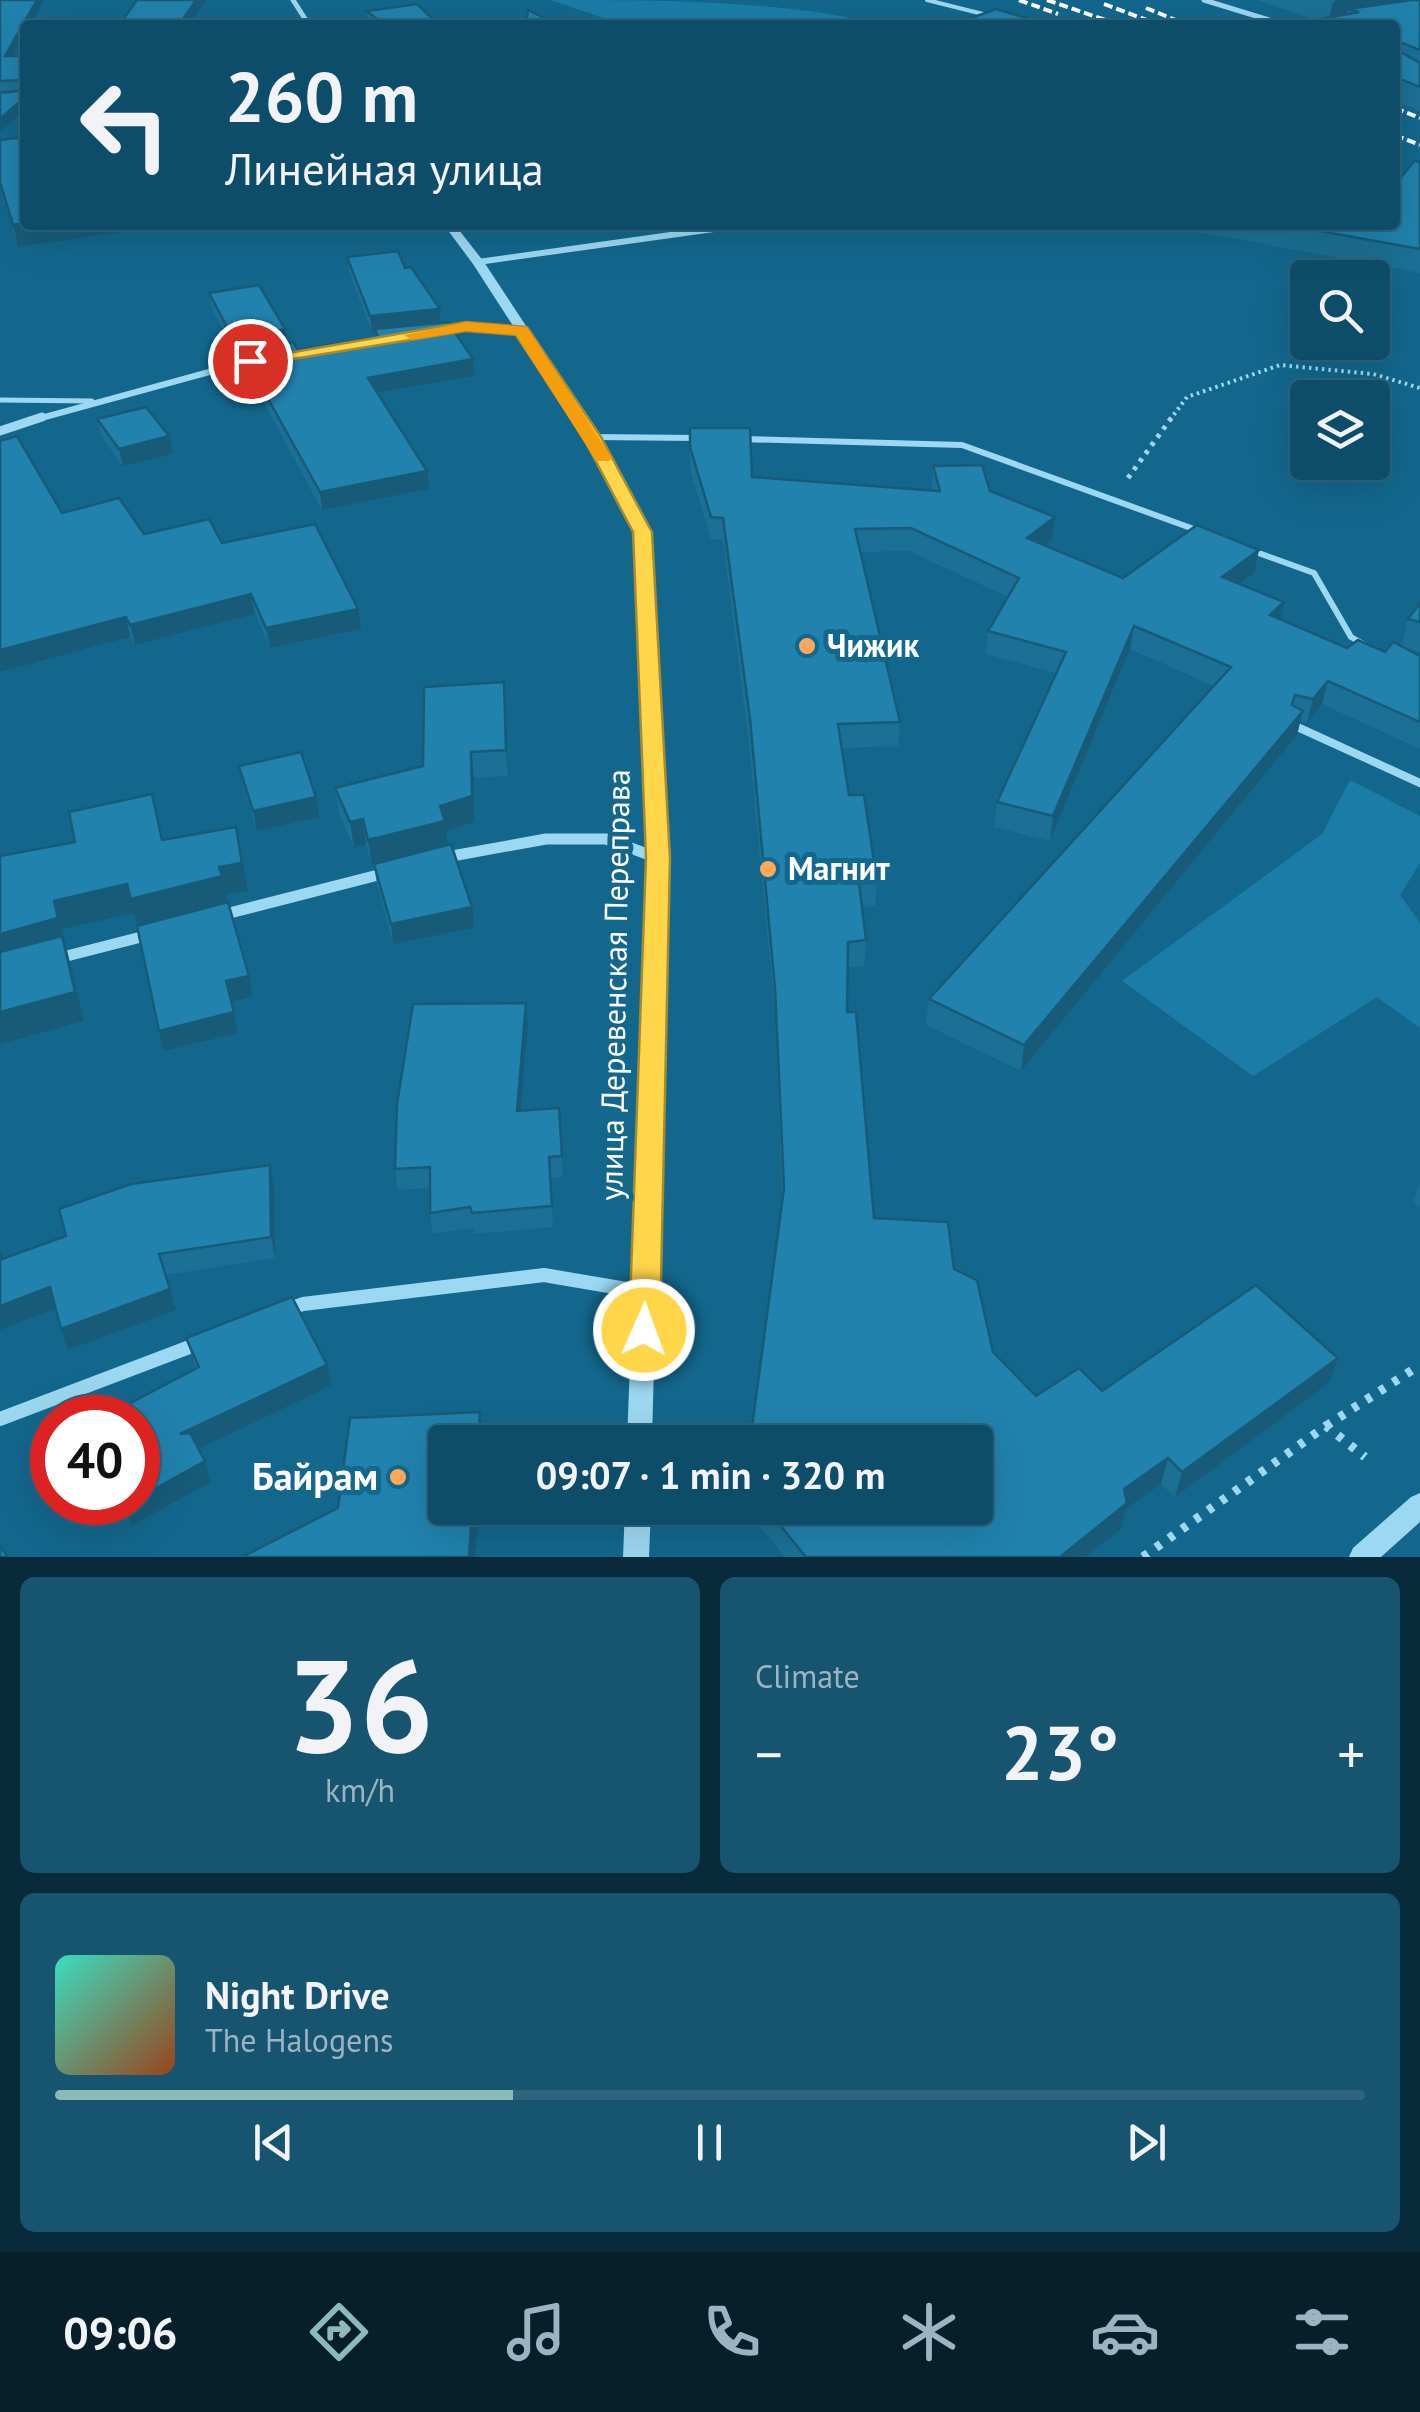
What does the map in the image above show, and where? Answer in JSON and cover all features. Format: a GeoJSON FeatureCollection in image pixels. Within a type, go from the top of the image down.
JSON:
{"type":"FeatureCollection","features":[{"type":"Feature","properties":{"kind":"street"},"geometry":{"type":"LineString","coordinates":[[1204,0],[1271,20]]}},
{"type":"Feature","properties":{"kind":"street","name":"улица Деревенская Переправа"},"geometry":{"type":"LineString","coordinates":[[453,230],[592,437],[643,532],[658,858],[641,1425]]}},
{"type":"Feature","properties":{"kind":"street"},"geometry":{"type":"LineString","coordinates":[[478,262],[706,230]]}},
{"type":"Feature","properties":{"kind":"street"},"geometry":{"type":"LineString","coordinates":[[427,333],[466,327],[521,330]]}},
{"type":"Feature","properties":{"kind":"street"},"geometry":{"type":"LineString","coordinates":[[0,432],[92,401],[269,358]]}},
{"type":"Feature","properties":{"kind":"street"},"geometry":{"type":"LineString","coordinates":[[425,862],[546,839],[606,839],[658,858]]}},
{"type":"Feature","properties":{"kind":"street"},"geometry":{"type":"LineString","coordinates":[[206,920],[407,867]]}},
{"type":"Feature","properties":{"kind":"street"},"geometry":{"type":"LineString","coordinates":[[38,964],[168,930]]}},
{"type":"Feature","properties":{"kind":"street"},"geometry":{"type":"LineString","coordinates":[[267,1317],[303,1304],[544,1275],[646,1293]]}},
{"type":"Feature","properties":{"kind":"street"},"geometry":{"type":"LineString","coordinates":[[0,1419],[214,1338]]}},
{"type":"Feature","properties":{"kind":"street"},"geometry":{"type":"LineString","coordinates":[[1362,1557],[1420,1506]]}},
{"type":"Feature","properties":{"kind":"street"},"geometry":{"type":"LineString","coordinates":[[636,1557],[637,1525]]}},
{"type":"Feature","properties":{"kind":"lane"},"geometry":{"type":"LineString","coordinates":[[927,0],[1004,20]]}},
{"type":"Feature","properties":{"kind":"lane"},"geometry":{"type":"LineString","coordinates":[[0,400],[92,401]]}},
{"type":"Feature","properties":{"kind":"lane"},"geometry":{"type":"LineString","coordinates":[[592,437],[710,438]]}},
{"type":"Feature","properties":{"kind":"lane"},"geometry":{"type":"LineString","coordinates":[[730,439],[962,445],[1204,533]]}},
{"type":"Feature","properties":{"kind":"lane"},"geometry":{"type":"LineString","coordinates":[[1241,546],[1314,574],[1350,637],[1368,647]]}},
{"type":"Feature","properties":{"kind":"lane"},"geometry":{"type":"LineString","coordinates":[[1293,725],[1420,782]]}},
{"type":"Feature","properties":{"kind":"path"},"geometry":{"type":"LineString","coordinates":[[1113,500],[1187,396],[1280,365],[1374,374],[1420,388]]}},
{"type":"Feature","properties":{"kind":"path"},"geometry":{"type":"LineString","coordinates":[[1143,1557],[1326,1426],[1420,1365]]}},
{"type":"Feature","properties":{"kind":"path"},"geometry":{"type":"LineString","coordinates":[[1326,1426],[1365,1458]]}},
{"type":"Feature","properties":{"kind":"shaded area"},"geometry":{"type":"Polygon","coordinates":[[[551,0],[762,6],[856,20],[609,20],[551,0]]]}},
{"type":"Feature","properties":{"kind":"shaded area"},"geometry":{"type":"Polygon","coordinates":[[[1350,780],[1420,816],[1420,863],[1400,895],[1420,923],[1420,1028],[1377,997],[1253,1076],[1122,981],[1322,834],[1350,780]]]}},
{"type":"Feature","properties":{"kind":"building"},"geometry":{"type":"Polygon","coordinates":[[[0,0],[37,0],[26,20],[20,20],[20,30],[5,56],[20,56],[20,80],[0,81],[0,0]]]}},
{"type":"Feature","properties":{"kind":"building"},"geometry":{"type":"Polygon","coordinates":[[[137,0],[196,0],[182,20],[123,20],[137,0]]]}},
{"type":"Feature","properties":{"kind":"building"},"geometry":{"type":"Polygon","coordinates":[[[1420,0],[1420,50],[1400,44],[1400,20],[1315,20],[1359,12],[1348,9],[1420,0]]]}},
{"type":"Feature","properties":{"kind":"building"},"geometry":{"type":"Polygon","coordinates":[[[417,4],[434,20],[378,20],[367,11],[417,4]]]}},
{"type":"Feature","properties":{"kind":"building"},"geometry":{"type":"Polygon","coordinates":[[[996,9],[1033,20],[966,20],[996,9]]]}},
{"type":"Feature","properties":{"kind":"building"},"geometry":{"type":"Polygon","coordinates":[[[528,10],[548,20],[527,20],[528,10]]]}},
{"type":"Feature","properties":{"kind":"building"},"geometry":{"type":"Polygon","coordinates":[[[1400,52],[1420,63],[1420,87],[1400,79],[1400,52]]]}},
{"type":"Feature","properties":{"kind":"building"},"geometry":{"type":"Polygon","coordinates":[[[20,91],[20,101],[0,119],[0,93],[20,91]]]}},
{"type":"Feature","properties":{"kind":"building"},"geometry":{"type":"Polygon","coordinates":[[[20,138],[20,224],[13,225],[0,182],[0,140],[20,138]]]}},
{"type":"Feature","properties":{"kind":"building"},"geometry":{"type":"Polygon","coordinates":[[[1414,161],[1420,162],[1420,249],[1314,230],[1400,230],[1400,179],[1414,161]]]}},
{"type":"Feature","properties":{"kind":"building"},"geometry":{"type":"Polygon","coordinates":[[[398,251],[405,268],[411,267],[440,309],[370,316],[347,257],[398,251]]]}},
{"type":"Feature","properties":{"kind":"building"},"geometry":{"type":"Polygon","coordinates":[[[259,285],[285,329],[234,340],[209,293],[259,285]]]}},
{"type":"Feature","properties":{"kind":"building"},"geometry":{"type":"Polygon","coordinates":[[[448,322],[473,359],[368,378],[427,471],[320,492],[242,352],[293,342],[298,350],[378,337],[375,329],[448,322]]]}},
{"type":"Feature","properties":{"kind":"building"},"geometry":{"type":"Polygon","coordinates":[[[146,407],[169,436],[119,449],[97,419],[146,407]]]}},
{"type":"Feature","properties":{"kind":"building"},"geometry":{"type":"Polygon","coordinates":[[[690,428],[750,428],[752,477],[940,491],[933,466],[982,465],[990,491],[1055,517],[1027,538],[1123,578],[1197,525],[1259,550],[1222,577],[1284,602],[1270,615],[1347,648],[1358,640],[1385,652],[1393,642],[1420,656],[1420,722],[1328,681],[1313,699],[1295,695],[1292,705],[1303,711],[1024,1045],[929,999],[1231,667],[1134,626],[1053,816],[997,802],[1066,652],[988,631],[1019,578],[911,528],[855,529],[900,722],[838,724],[849,795],[864,795],[877,881],[859,882],[866,940],[848,942],[847,1012],[856,1012],[874,1218],[948,1222],[954,1269],[977,1280],[993,1352],[1036,1396],[1079,1368],[1102,1391],[1256,1285],[1338,1358],[1182,1472],[1168,1458],[1124,1489],[1127,1503],[1060,1557],[806,1557],[780,1525],[993,1525],[993,1425],[752,1425],[784,1188],[775,988],[750,719],[723,518],[711,517],[690,447],[690,428]]]}},
{"type":"Feature","properties":{"kind":"building"},"geometry":{"type":"Polygon","coordinates":[[[17,436],[62,513],[119,498],[144,534],[209,519],[222,543],[315,524],[358,609],[266,628],[251,594],[130,625],[126,617],[0,650],[0,441],[17,436]]]}},
{"type":"Feature","properties":{"kind":"building"},"geometry":{"type":"Polygon","coordinates":[[[1420,603],[1420,622],[1408,619],[1420,603]]]}},
{"type":"Feature","properties":{"kind":"building"},"geometry":{"type":"Polygon","coordinates":[[[504,682],[506,750],[471,752],[472,796],[440,806],[445,821],[368,840],[363,819],[350,822],[335,788],[423,766],[424,687],[504,682]]]}},
{"type":"Feature","properties":{"kind":"building"},"geometry":{"type":"Polygon","coordinates":[[[301,752],[316,797],[253,811],[239,766],[301,752]]]}},
{"type":"Feature","properties":{"kind":"building"},"geometry":{"type":"Polygon","coordinates":[[[152,794],[162,840],[236,827],[242,863],[219,867],[222,876],[131,899],[127,884],[54,901],[58,918],[0,934],[0,856],[75,842],[69,812],[152,794]]]}},
{"type":"Feature","properties":{"kind":"building"},"geometry":{"type":"Polygon","coordinates":[[[451,844],[472,907],[391,924],[374,864],[451,844]]]}},
{"type":"Feature","properties":{"kind":"building"},"geometry":{"type":"Polygon","coordinates":[[[228,902],[249,976],[226,981],[234,1012],[159,1031],[137,926],[228,902]]]}},
{"type":"Feature","properties":{"kind":"building"},"geometry":{"type":"Polygon","coordinates":[[[62,936],[75,992],[0,1012],[0,952],[62,936]]]}},
{"type":"Feature","properties":{"kind":"building"},"geometry":{"type":"Polygon","coordinates":[[[526,1003],[517,1111],[559,1108],[562,1156],[549,1157],[552,1206],[472,1213],[470,1207],[430,1213],[430,1167],[395,1169],[397,1104],[413,1004],[526,1003]]]}},
{"type":"Feature","properties":{"kind":"building"},"geometry":{"type":"Polygon","coordinates":[[[270,1165],[271,1237],[159,1254],[170,1289],[61,1329],[50,1287],[0,1306],[0,1251],[2,1259],[66,1236],[59,1209],[131,1184],[270,1165]]]}},
{"type":"Feature","properties":{"kind":"building"},"geometry":{"type":"Polygon","coordinates":[[[292,1297],[327,1365],[180,1434],[190,1433],[205,1461],[160,1486],[160,1395],[146,1395],[199,1367],[186,1338],[292,1297]]]}},
{"type":"Feature","properties":{"kind":"building","name":"Байрам"},"geometry":{"type":"Polygon","coordinates":[[[480,1412],[479,1425],[428,1425],[428,1525],[471,1525],[469,1557],[242,1557],[338,1508],[350,1418],[480,1412]]]}},
{"type":"Feature","properties":{"kind":"railway"},"geometry":{"type":"LineString","coordinates":[[1019,0],[1058,14]]}},
{"type":"Feature","properties":{"kind":"railway"},"geometry":{"type":"LineString","coordinates":[[1047,0],[1105,20]]}},
{"type":"Feature","properties":{"kind":"railway"},"geometry":{"type":"LineString","coordinates":[[1104,4],[1147,20]]}},
{"type":"Feature","properties":{"kind":"railway"},"geometry":{"type":"LineString","coordinates":[[1146,8],[1176,20]]}},
{"type":"Feature","properties":{"kind":"railway"},"geometry":{"type":"LineString","coordinates":[[1400,110],[1420,118]]}},
{"type":"Feature","properties":{"kind":"railway"},"geometry":{"type":"LineString","coordinates":[[1400,137],[1420,145]]}},
{"type":"Feature","properties":{"kind":"slow traffic"},"geometry":{"type":"LineString","coordinates":[[412,335],[466,327],[521,330],[603,458]]}},
{"type":"Feature","properties":{"kind":"place","name":"Чижик"},"geometry":{"type":"Point","coordinates":[807,646]}},
{"type":"Feature","properties":{"kind":"place","name":"Магнит"},"geometry":{"type":"Point","coordinates":[768,869]}},
{"type":"Feature","properties":{"kind":"place","name":"Байрам"},"geometry":{"type":"Point","coordinates":[398,1477]}},
{"type":"Feature","properties":{"kind":"route"},"geometry":{"type":"LineString","coordinates":[[250,361],[466,327],[521,330],[592,437],[643,532],[658,858],[644,1330]]}}]}
